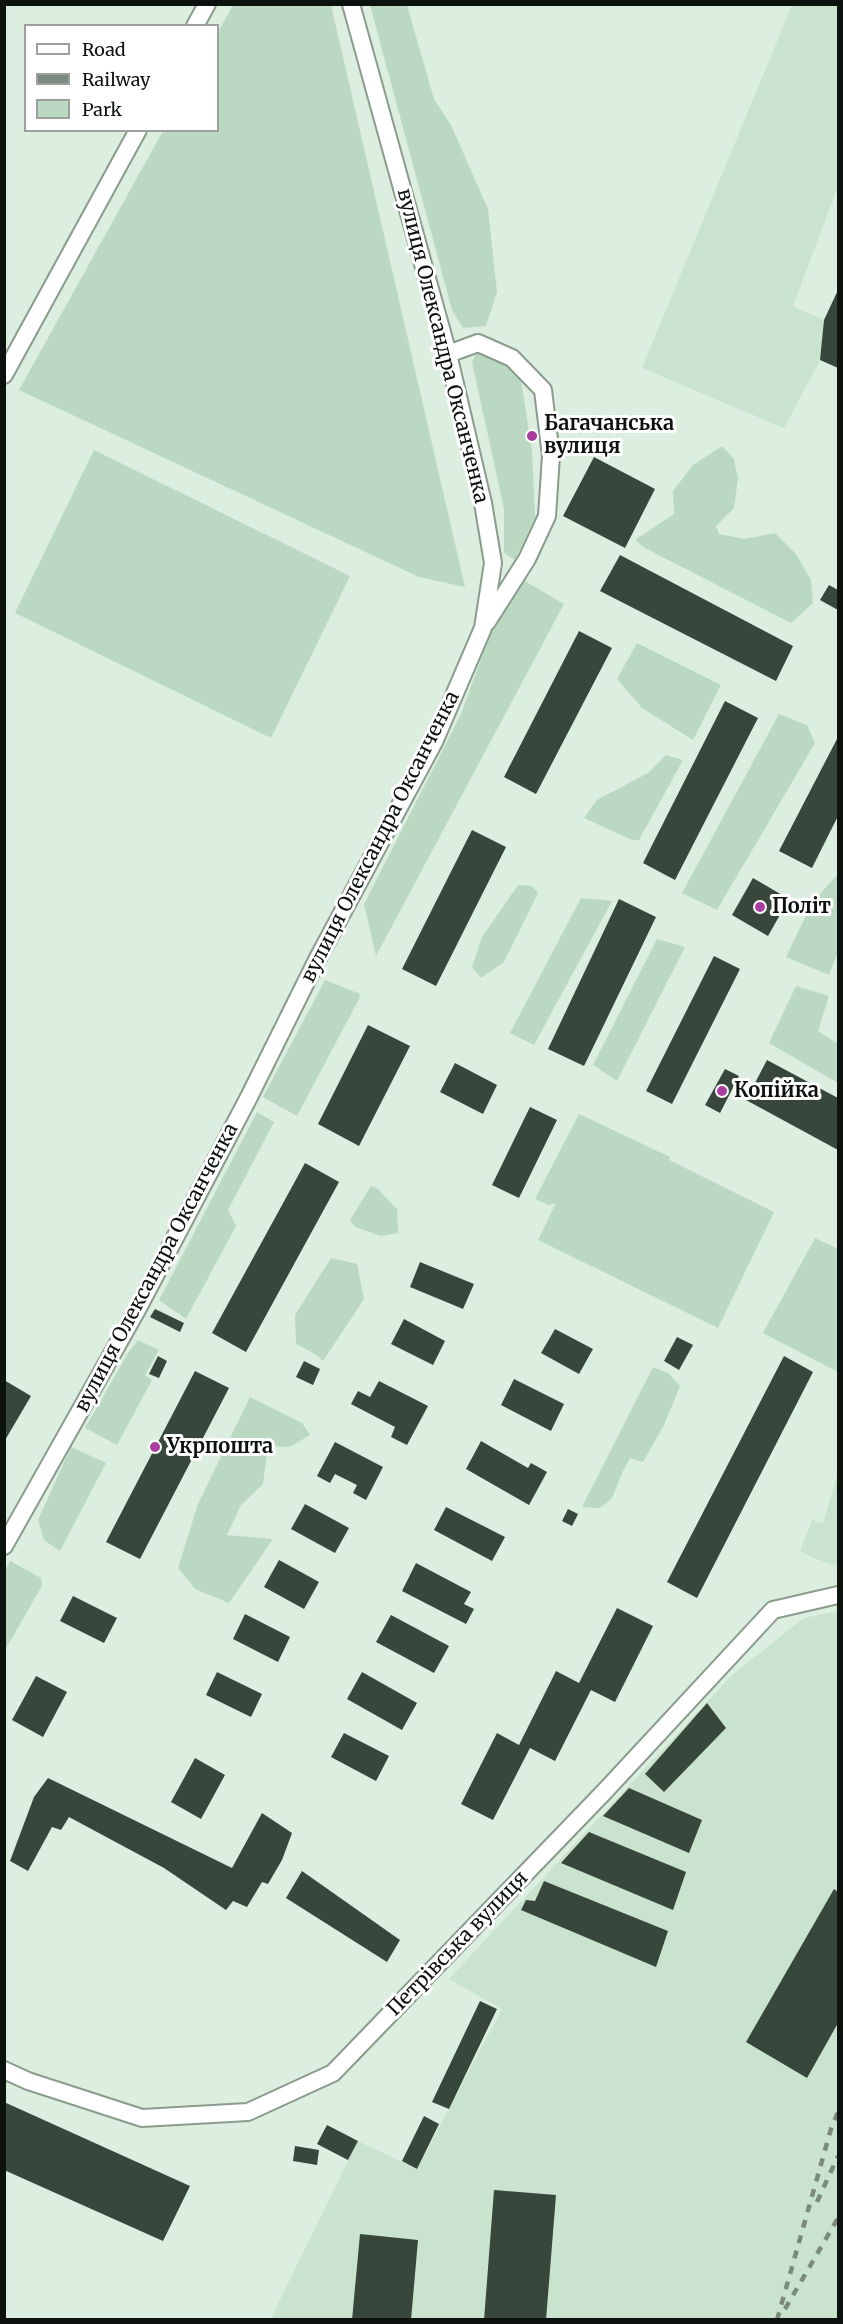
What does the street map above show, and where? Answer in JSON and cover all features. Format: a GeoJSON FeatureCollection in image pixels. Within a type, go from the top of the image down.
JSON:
{"type":"FeatureCollection","features":[{"type":"Feature","properties":{"kind":"street"},"geometry":{"type":"LineString","coordinates":[[196,24],[207,4]]}},
{"type":"Feature","properties":{"kind":"street","name":"вулиця Олександра Оксанченка"},"geometry":{"type":"LineString","coordinates":[[4,1546],[138,1308],[249,1097],[318,958],[434,742],[483,628],[493,563],[483,503],[448,354],[351,4]]}},
{"type":"Feature","properties":{"kind":"street"},"geometry":{"type":"LineString","coordinates":[[4,375],[137,132]]}},
{"type":"Feature","properties":{"kind":"street"},"geometry":{"type":"LineString","coordinates":[[448,354],[478,343],[512,358],[543,390],[551,456],[547,516],[526,559],[483,628]]}},
{"type":"Feature","properties":{"kind":"street","name":"Петрівська вулиця"},"geometry":{"type":"LineString","coordinates":[[4,2070],[28,2081],[142,2118],[248,2112],[333,2073],[605,1791],[773,1610],[838,1595]]}},
{"type":"Feature","properties":{"kind":"shaded area"},"geometry":{"type":"Polygon","coordinates":[[[792,5],[838,5],[838,186],[793,306],[824,320],[820,360],[784,428],[642,368],[792,5]]]}},
{"type":"Feature","properties":{"kind":"shaded area"},"geometry":{"type":"Polygon","coordinates":[[[838,1473],[838,1563],[834,1565],[800,1551],[812,1520],[823,1523],[838,1473]]]}},
{"type":"Feature","properties":{"kind":"shaded area"},"geometry":{"type":"Polygon","coordinates":[[[838,1611],[838,2319],[270,2320],[358,2141],[417,2169],[502,2009],[449,1979],[732,1675],[804,1618],[838,1611]]]}},
{"type":"Feature","properties":{"kind":"green space"},"geometry":{"type":"Polygon","coordinates":[[[233,5],[331,5],[465,587],[419,577],[19,390],[162,132],[219,132],[219,30],[233,5]]]}},
{"type":"Feature","properties":{"kind":"green space"},"geometry":{"type":"Polygon","coordinates":[[[370,5],[407,5],[434,99],[451,125],[488,209],[497,292],[486,326],[463,328],[452,310],[370,5]]]}},
{"type":"Feature","properties":{"kind":"green space"},"geometry":{"type":"Polygon","coordinates":[[[477,351],[507,363],[521,379],[532,451],[535,517],[515,560],[504,553],[504,509],[472,362],[477,351]]]}},
{"type":"Feature","properties":{"kind":"green space"},"geometry":{"type":"Polygon","coordinates":[[[722,446],[734,459],[738,479],[734,508],[716,526],[719,534],[744,539],[775,533],[796,554],[811,580],[813,603],[791,623],[645,548],[635,540],[674,514],[673,491],[693,465],[722,446]]]}},
{"type":"Feature","properties":{"kind":"green space"},"geometry":{"type":"Polygon","coordinates":[[[94,450],[350,576],[271,738],[15,613],[94,450]]]}},
{"type":"Feature","properties":{"kind":"green space"},"geometry":{"type":"Polygon","coordinates":[[[523,580],[564,604],[376,956],[364,904],[461,714],[495,620],[523,580]]]}},
{"type":"Feature","properties":{"kind":"green space"},"geometry":{"type":"Polygon","coordinates":[[[637,643],[721,685],[693,740],[642,708],[617,679],[637,643]]]}},
{"type":"Feature","properties":{"kind":"green space"},"geometry":{"type":"Polygon","coordinates":[[[779,714],[807,725],[815,743],[717,910],[682,893],[779,714]]]}},
{"type":"Feature","properties":{"kind":"green space"},"geometry":{"type":"Polygon","coordinates":[[[666,755],[683,760],[639,840],[632,840],[584,818],[597,800],[648,773],[666,755]]]}},
{"type":"Feature","properties":{"kind":"green space"},"geometry":{"type":"Polygon","coordinates":[[[838,874],[838,952],[829,975],[786,957],[812,903],[838,874]]]}},
{"type":"Feature","properties":{"kind":"green space"},"geometry":{"type":"Polygon","coordinates":[[[518,885],[532,886],[538,893],[504,962],[481,978],[472,967],[482,937],[518,885]]]}},
{"type":"Feature","properties":{"kind":"green space"},"geometry":{"type":"Polygon","coordinates":[[[581,898],[612,901],[534,1045],[510,1033],[581,898]]]}},
{"type":"Feature","properties":{"kind":"green space"},"geometry":{"type":"Polygon","coordinates":[[[657,939],[685,947],[617,1081],[593,1065],[657,939]]]}},
{"type":"Feature","properties":{"kind":"green space"},"geometry":{"type":"Polygon","coordinates":[[[325,980],[360,994],[359,999],[297,1116],[263,1097],[325,980]]]}},
{"type":"Feature","properties":{"kind":"green space"},"geometry":{"type":"Polygon","coordinates":[[[796,986],[829,996],[818,1031],[838,1044],[838,1083],[769,1043],[796,986]]]}},
{"type":"Feature","properties":{"kind":"green space"},"geometry":{"type":"Polygon","coordinates":[[[257,1112],[274,1122],[228,1210],[236,1226],[186,1319],[159,1300],[257,1112]]]}},
{"type":"Feature","properties":{"kind":"green space"},"geometry":{"type":"Polygon","coordinates":[[[579,1114],[670,1157],[669,1160],[774,1212],[718,1328],[538,1240],[556,1203],[548,1205],[535,1199],[579,1114]]]}},
{"type":"Feature","properties":{"kind":"green space"},"geometry":{"type":"Polygon","coordinates":[[[371,1186],[378,1189],[397,1209],[398,1233],[381,1236],[355,1227],[350,1220],[371,1186]]]}},
{"type":"Feature","properties":{"kind":"green space"},"geometry":{"type":"Polygon","coordinates":[[[815,1238],[838,1249],[838,1372],[763,1333],[815,1238]]]}},
{"type":"Feature","properties":{"kind":"green space"},"geometry":{"type":"Polygon","coordinates":[[[331,1258],[357,1264],[364,1299],[323,1361],[296,1344],[295,1315],[331,1258]]]}},
{"type":"Feature","properties":{"kind":"green space"},"geometry":{"type":"Polygon","coordinates":[[[138,1340],[159,1350],[145,1375],[152,1380],[117,1445],[85,1428],[128,1353],[138,1340]]]}},
{"type":"Feature","properties":{"kind":"green space"},"geometry":{"type":"Polygon","coordinates":[[[653,1367],[668,1373],[680,1386],[664,1425],[643,1462],[630,1458],[612,1498],[600,1508],[582,1507],[653,1367]]]}},
{"type":"Feature","properties":{"kind":"green space"},"geometry":{"type":"Polygon","coordinates":[[[250,1397],[302,1423],[310,1435],[290,1447],[268,1446],[263,1484],[241,1505],[227,1535],[273,1539],[229,1603],[195,1589],[178,1568],[198,1504],[250,1397]]]}},
{"type":"Feature","properties":{"kind":"green space"},"geometry":{"type":"Polygon","coordinates":[[[71,1447],[106,1463],[60,1551],[44,1540],[38,1520],[71,1447]]]}},
{"type":"Feature","properties":{"kind":"green space"},"geometry":{"type":"Polygon","coordinates":[[[10,1561],[41,1578],[42,1586],[5,1650],[5,1571],[10,1561]]]}},
{"type":"Feature","properties":{"kind":"building"},"geometry":{"type":"Polygon","coordinates":[[[838,290],[838,368],[820,360],[824,320],[838,290]]]}},
{"type":"Feature","properties":{"kind":"building"},"geometry":{"type":"Polygon","coordinates":[[[594,457],[655,489],[625,548],[563,516],[594,457]]]}},
{"type":"Feature","properties":{"kind":"building"},"geometry":{"type":"Polygon","coordinates":[[[620,555],[793,646],[776,681],[600,591],[620,555]]]}},
{"type":"Feature","properties":{"kind":"building"},"geometry":{"type":"Polygon","coordinates":[[[829,585],[838,590],[838,610],[820,600],[829,585]]]}},
{"type":"Feature","properties":{"kind":"building"},"geometry":{"type":"Polygon","coordinates":[[[579,631],[612,648],[536,794],[504,777],[579,631]]]}},
{"type":"Feature","properties":{"kind":"building"},"geometry":{"type":"Polygon","coordinates":[[[725,701],[758,718],[675,880],[643,863],[725,701]]]}},
{"type":"Feature","properties":{"kind":"building"},"geometry":{"type":"Polygon","coordinates":[[[838,737],[838,816],[812,868],[779,851],[838,737]]]}},
{"type":"Feature","properties":{"kind":"building"},"geometry":{"type":"Polygon","coordinates":[[[472,830],[506,847],[436,986],[402,969],[472,830]]]}},
{"type":"Feature","properties":{"kind":"building","name":"Політ"},"geometry":{"type":"Polygon","coordinates":[[[753,878],[789,899],[768,936],[732,915],[753,878]]]}},
{"type":"Feature","properties":{"kind":"building"},"geometry":{"type":"Polygon","coordinates":[[[619,899],[656,917],[584,1066],[548,1049],[619,899]]]}},
{"type":"Feature","properties":{"kind":"building"},"geometry":{"type":"Polygon","coordinates":[[[714,956],[740,969],[672,1104],[646,1091],[714,956]]]}},
{"type":"Feature","properties":{"kind":"building"},"geometry":{"type":"Polygon","coordinates":[[[368,1025],[410,1046],[359,1146],[318,1124],[368,1025]]]}},
{"type":"Feature","properties":{"kind":"building"},"geometry":{"type":"Polygon","coordinates":[[[767,1060],[838,1098],[838,1150],[746,1100],[767,1060]]]}},
{"type":"Feature","properties":{"kind":"building"},"geometry":{"type":"Polygon","coordinates":[[[455,1063],[497,1085],[483,1114],[440,1092],[455,1063]]]}},
{"type":"Feature","properties":{"kind":"building","name":"Копійка"},"geometry":{"type":"Polygon","coordinates":[[[725,1069],[739,1076],[720,1113],[705,1105],[725,1069]]]}},
{"type":"Feature","properties":{"kind":"building"},"geometry":{"type":"Polygon","coordinates":[[[530,1107],[557,1120],[519,1198],[492,1185],[530,1107]]]}},
{"type":"Feature","properties":{"kind":"building"},"geometry":{"type":"Polygon","coordinates":[[[305,1163],[339,1182],[246,1352],[212,1333],[305,1163]]]}},
{"type":"Feature","properties":{"kind":"building"},"geometry":{"type":"Polygon","coordinates":[[[420,1262],[474,1284],[463,1309],[410,1287],[420,1262]]]}},
{"type":"Feature","properties":{"kind":"building"},"geometry":{"type":"Polygon","coordinates":[[[155,1309],[184,1323],[180,1332],[150,1317],[155,1309]]]}},
{"type":"Feature","properties":{"kind":"building"},"geometry":{"type":"Polygon","coordinates":[[[404,1319],[445,1341],[433,1365],[391,1344],[404,1319]]]}},
{"type":"Feature","properties":{"kind":"building"},"geometry":{"type":"Polygon","coordinates":[[[555,1329],[593,1349],[579,1374],[541,1353],[555,1329]]]}},
{"type":"Feature","properties":{"kind":"building"},"geometry":{"type":"Polygon","coordinates":[[[677,1337],[693,1345],[679,1370],[664,1361],[677,1337]]]}},
{"type":"Feature","properties":{"kind":"building"},"geometry":{"type":"Polygon","coordinates":[[[158,1356],[167,1361],[159,1378],[149,1374],[158,1356]]]}},
{"type":"Feature","properties":{"kind":"building"},"geometry":{"type":"Polygon","coordinates":[[[784,1356],[813,1372],[697,1598],[667,1582],[784,1356]]]}},
{"type":"Feature","properties":{"kind":"building"},"geometry":{"type":"Polygon","coordinates":[[[304,1361],[320,1369],[313,1385],[296,1377],[304,1361]]]}},
{"type":"Feature","properties":{"kind":"building"},"geometry":{"type":"Polygon","coordinates":[[[195,1371],[229,1388],[140,1559],[106,1542],[195,1371]]]}},
{"type":"Feature","properties":{"kind":"building"},"geometry":{"type":"Polygon","coordinates":[[[514,1379],[564,1404],[551,1431],[501,1405],[514,1379]]]}},
{"type":"Feature","properties":{"kind":"building"},"geometry":{"type":"Polygon","coordinates":[[[4,1380],[31,1396],[4,1442],[4,1380]]]}},
{"type":"Feature","properties":{"kind":"building"},"geometry":{"type":"Polygon","coordinates":[[[379,1381],[428,1406],[407,1445],[391,1437],[395,1427],[351,1404],[358,1391],[370,1397],[379,1381]]]}},
{"type":"Feature","properties":{"kind":"building"},"geometry":{"type":"Polygon","coordinates":[[[481,1441],[528,1468],[531,1463],[547,1472],[529,1505],[466,1469],[481,1441]]]}},
{"type":"Feature","properties":{"kind":"building"},"geometry":{"type":"Polygon","coordinates":[[[335,1442],[383,1467],[366,1500],[353,1493],[357,1485],[335,1474],[330,1483],[317,1476],[335,1442]]]}},
{"type":"Feature","properties":{"kind":"building"},"geometry":{"type":"Polygon","coordinates":[[[305,1504],[349,1528],[335,1553],[291,1529],[305,1504]]]}},
{"type":"Feature","properties":{"kind":"building"},"geometry":{"type":"Polygon","coordinates":[[[446,1507],[505,1537],[492,1561],[434,1530],[446,1507]]]}},
{"type":"Feature","properties":{"kind":"building"},"geometry":{"type":"Polygon","coordinates":[[[568,1509],[578,1514],[572,1526],[562,1521],[568,1509]]]}},
{"type":"Feature","properties":{"kind":"building"},"geometry":{"type":"Polygon","coordinates":[[[279,1560],[319,1582],[304,1609],[264,1587],[279,1560]]]}},
{"type":"Feature","properties":{"kind":"building"},"geometry":{"type":"Polygon","coordinates":[[[416,1563],[471,1592],[464,1604],[474,1609],[466,1624],[402,1591],[416,1563]]]}},
{"type":"Feature","properties":{"kind":"building"},"geometry":{"type":"Polygon","coordinates":[[[73,1596],[117,1618],[104,1643],[60,1621],[73,1596]]]}},
{"type":"Feature","properties":{"kind":"building"},"geometry":{"type":"Polygon","coordinates":[[[617,1608],[653,1626],[615,1702],[591,1690],[555,1761],[530,1748],[493,1820],[461,1804],[497,1733],[519,1745],[556,1671],[579,1683],[617,1608]]]}},
{"type":"Feature","properties":{"kind":"building"},"geometry":{"type":"Polygon","coordinates":[[[245,1614],[290,1637],[278,1662],[233,1639],[245,1614]]]}},
{"type":"Feature","properties":{"kind":"building"},"geometry":{"type":"Polygon","coordinates":[[[391,1615],[449,1646],[434,1673],[376,1642],[391,1615]]]}},
{"type":"Feature","properties":{"kind":"building"},"geometry":{"type":"Polygon","coordinates":[[[217,1672],[262,1694],[251,1717],[206,1695],[217,1672]]]}},
{"type":"Feature","properties":{"kind":"building"},"geometry":{"type":"Polygon","coordinates":[[[362,1672],[417,1703],[402,1730],[347,1699],[362,1672]]]}},
{"type":"Feature","properties":{"kind":"building"},"geometry":{"type":"Polygon","coordinates":[[[36,1676],[67,1692],[43,1737],[12,1720],[36,1676]]]}},
{"type":"Feature","properties":{"kind":"building"},"geometry":{"type":"Polygon","coordinates":[[[707,1703],[726,1728],[664,1792],[645,1774],[707,1703]]]}},
{"type":"Feature","properties":{"kind":"building"},"geometry":{"type":"Polygon","coordinates":[[[344,1733],[389,1756],[376,1781],[331,1757],[344,1733]]]}},
{"type":"Feature","properties":{"kind":"building"},"geometry":{"type":"Polygon","coordinates":[[[195,1758],[225,1775],[201,1819],[171,1802],[195,1758]]]}},
{"type":"Feature","properties":{"kind":"building"},"geometry":{"type":"Polygon","coordinates":[[[48,1778],[232,1868],[262,1813],[292,1833],[282,1860],[268,1884],[262,1882],[247,1907],[233,1901],[226,1910],[164,1868],[69,1817],[61,1830],[52,1827],[28,1871],[10,1861],[34,1797],[48,1778]]]}},
{"type":"Feature","properties":{"kind":"building"},"geometry":{"type":"Polygon","coordinates":[[[629,1788],[702,1820],[689,1853],[603,1816],[629,1788]]]}},
{"type":"Feature","properties":{"kind":"building"},"geometry":{"type":"Polygon","coordinates":[[[589,1832],[686,1872],[673,1910],[561,1863],[589,1832]]]}},
{"type":"Feature","properties":{"kind":"building"},"geometry":{"type":"Polygon","coordinates":[[[302,1871],[400,1940],[387,1962],[286,1898],[302,1871]]]}},
{"type":"Feature","properties":{"kind":"building"},"geometry":{"type":"Polygon","coordinates":[[[544,1881],[668,1931],[656,1967],[521,1910],[526,1900],[535,1901],[544,1881]]]}},
{"type":"Feature","properties":{"kind":"building"},"geometry":{"type":"Polygon","coordinates":[[[834,1889],[838,1892],[838,2023],[807,2078],[746,2042],[834,1889]]]}},
{"type":"Feature","properties":{"kind":"building"},"geometry":{"type":"Polygon","coordinates":[[[480,2001],[497,2009],[449,2109],[432,2102],[480,2001]]]}},
{"type":"Feature","properties":{"kind":"building"},"geometry":{"type":"Polygon","coordinates":[[[4,2102],[190,2186],[163,2241],[4,2170],[4,2102]]]}},
{"type":"Feature","properties":{"kind":"building"},"geometry":{"type":"Polygon","coordinates":[[[424,2116],[439,2124],[417,2169],[402,2161],[424,2116]]]}},
{"type":"Feature","properties":{"kind":"building"},"geometry":{"type":"Polygon","coordinates":[[[327,2125],[358,2141],[348,2160],[317,2144],[327,2125]]]}},
{"type":"Feature","properties":{"kind":"building"},"geometry":{"type":"Polygon","coordinates":[[[295,2146],[319,2150],[317,2165],[293,2161],[295,2146]]]}},
{"type":"Feature","properties":{"kind":"building"},"geometry":{"type":"Polygon","coordinates":[[[494,2190],[556,2195],[546,2320],[484,2320],[494,2190]]]}},
{"type":"Feature","properties":{"kind":"building"},"geometry":{"type":"Polygon","coordinates":[[[360,2234],[418,2240],[411,2320],[352,2320],[360,2234]]]}},
{"type":"Feature","properties":{"kind":"railway"},"geometry":{"type":"LineString","coordinates":[[777,2320],[831,2129],[838,2112]]}},
{"type":"Feature","properties":{"kind":"railway"},"geometry":{"type":"LineString","coordinates":[[817,2202],[838,2156]]}},
{"type":"Feature","properties":{"kind":"railway"},"geometry":{"type":"LineString","coordinates":[[785,2309],[838,2218]]}},
{"type":"Feature","properties":{"kind":"place","name":"Багачанська вулиця"},"geometry":{"type":"Point","coordinates":[532,436]}},
{"type":"Feature","properties":{"kind":"place","name":"Політ"},"geometry":{"type":"Point","coordinates":[760,907]}},
{"type":"Feature","properties":{"kind":"place","name":"Копійка"},"geometry":{"type":"Point","coordinates":[722,1091]}},
{"type":"Feature","properties":{"kind":"place","name":"Укрпошта"},"geometry":{"type":"Point","coordinates":[155,1447]}}]}
